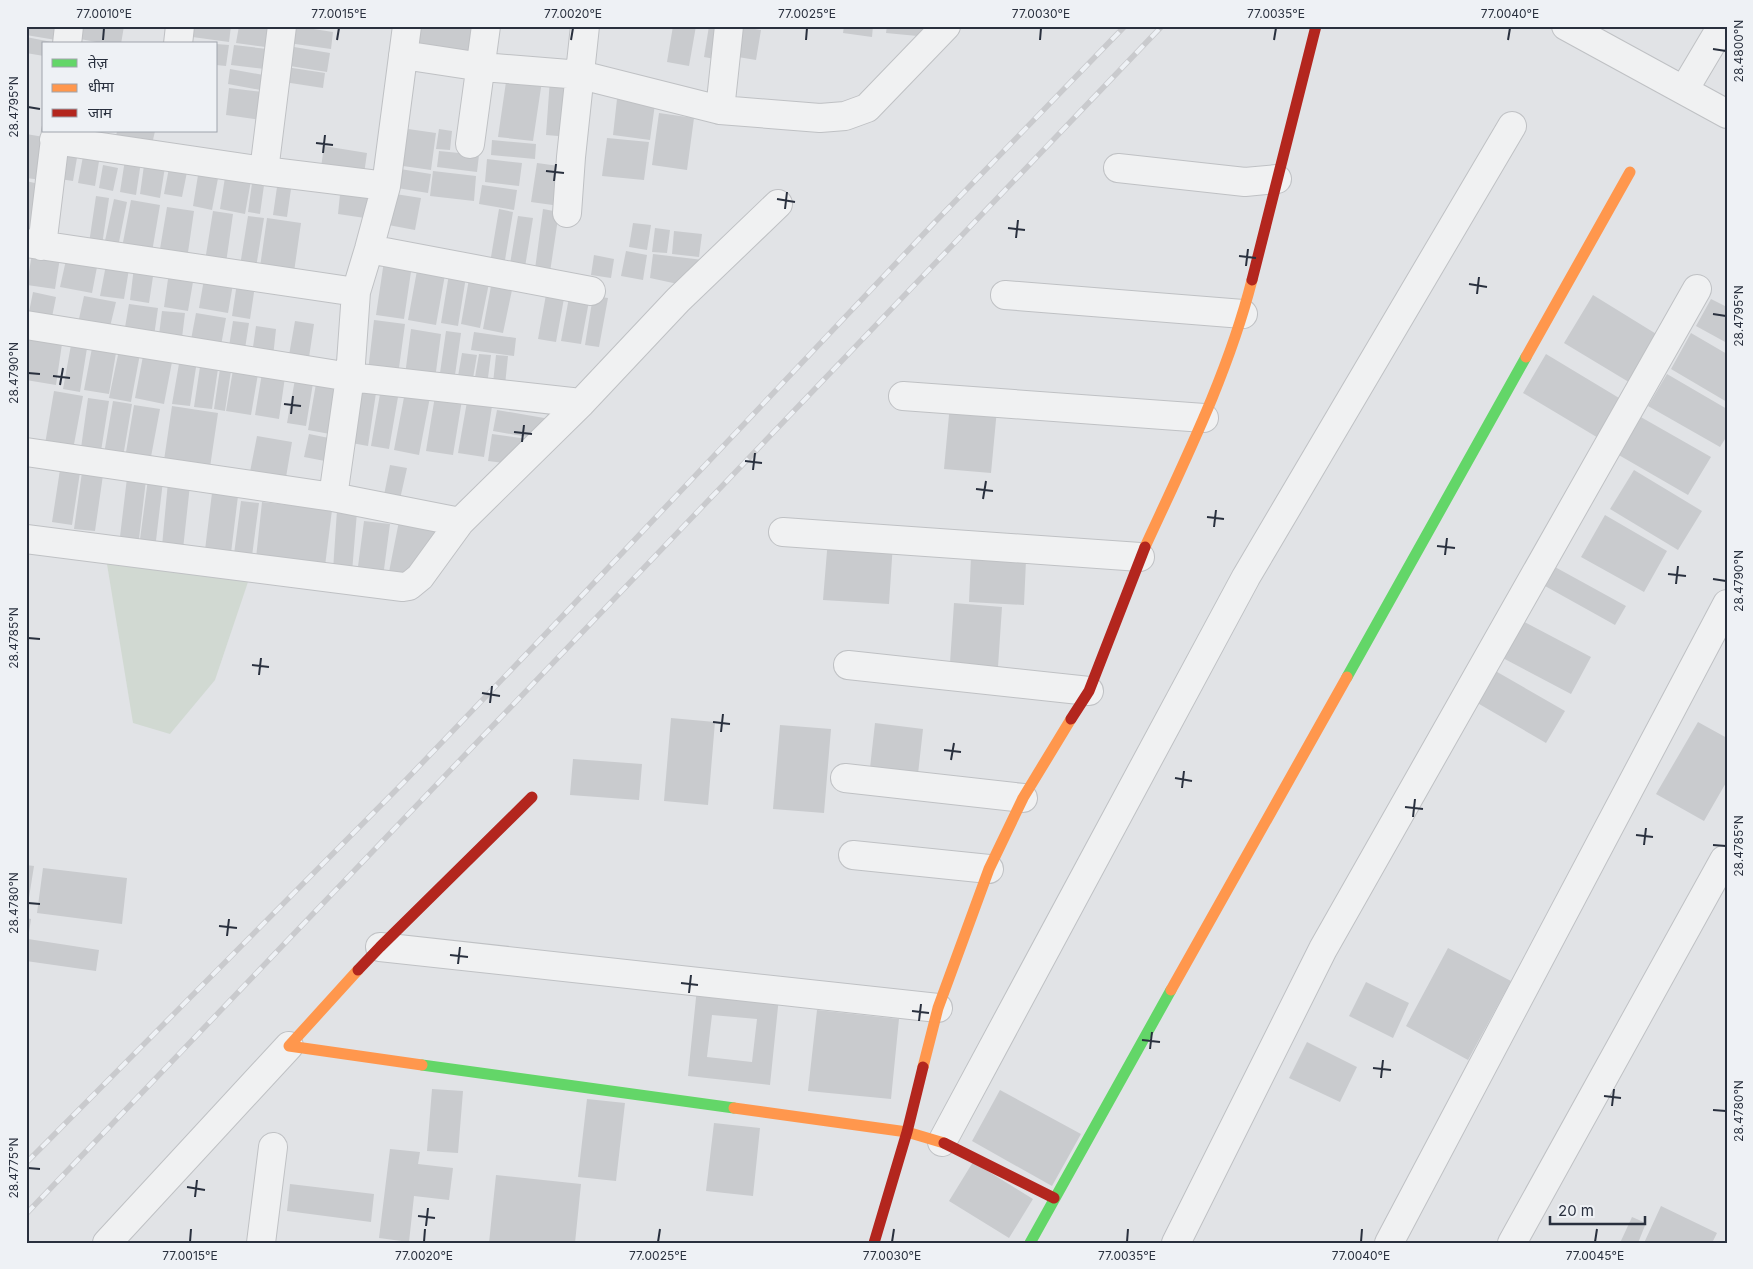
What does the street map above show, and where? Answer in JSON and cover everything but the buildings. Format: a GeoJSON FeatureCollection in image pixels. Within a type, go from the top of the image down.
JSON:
{"type":"FeatureCollection","features":[{"type":"Feature","properties":{"kind":"street"},"geometry":{"type":"LineString","coordinates":[[67,42],[69,26]]}},
{"type":"Feature","properties":{"kind":"street"},"geometry":{"type":"LineString","coordinates":[[178,42],[180,26]]}},
{"type":"Feature","properties":{"kind":"street"},"geometry":{"type":"LineString","coordinates":[[264,171],[282,26]]}},
{"type":"Feature","properties":{"kind":"street"},"geometry":{"type":"LineString","coordinates":[[333,497],[350,377],[356,292],[370,249],[386,186],[408,26]]}},
{"type":"Feature","properties":{"kind":"street"},"geometry":{"type":"LineString","coordinates":[[470,144],[482,67],[486,26]]}},
{"type":"Feature","properties":{"kind":"street"},"geometry":{"type":"LineString","coordinates":[[567,213],[585,26]]}},
{"type":"Feature","properties":{"kind":"street"},"geometry":{"type":"LineString","coordinates":[[720,110],[729,26]]}},
{"type":"Feature","properties":{"kind":"street"},"geometry":{"type":"LineString","coordinates":[[403,56],[482,67],[581,75],[720,110],[820,118],[845,116],[867,108],[946,26]]}},
{"type":"Feature","properties":{"kind":"street"},"geometry":{"type":"LineString","coordinates":[[874,1243],[907,1132],[938,1008],[989,869],[1023,798],[1089,690],[1140,557],[1204,418],[1243,314],[1316,26]]}},
{"type":"Feature","properties":{"kind":"street"},"geometry":{"type":"LineString","coordinates":[[1684,90],[1722,26]]}},
{"type":"Feature","properties":{"kind":"street"},"geometry":{"type":"LineString","coordinates":[[1569,27],[1727,114]]}},
{"type":"Feature","properties":{"kind":"street"},"geometry":{"type":"LineString","coordinates":[[942,1142],[1246,577],[1512,126]]}},
{"type":"Feature","properties":{"kind":"street"},"geometry":{"type":"LineString","coordinates":[[356,292],[34,244],[55,136],[163,143],[264,171],[386,186]]}},
{"type":"Feature","properties":{"kind":"street"},"geometry":{"type":"LineString","coordinates":[[1118,168],[1245,182],[1277,179]]}},
{"type":"Feature","properties":{"kind":"street"},"geometry":{"type":"LineString","coordinates":[[1030,1243],[1630,172]]}},
{"type":"Feature","properties":{"kind":"street"},"geometry":{"type":"LineString","coordinates":[[26,539],[403,587],[409,586],[420,577],[460,522],[581,403],[678,300],[778,204]]}},
{"type":"Feature","properties":{"kind":"street"},"geometry":{"type":"LineString","coordinates":[[370,249],[591,290]]}},
{"type":"Feature","properties":{"kind":"street"},"geometry":{"type":"LineString","coordinates":[[1176,1243],[1323,949],[1697,289]]}},
{"type":"Feature","properties":{"kind":"street"},"geometry":{"type":"LineString","coordinates":[[1005,295],[1243,314]]}},
{"type":"Feature","properties":{"kind":"street"},"geometry":{"type":"LineString","coordinates":[[26,325],[350,377],[581,403]]}},
{"type":"Feature","properties":{"kind":"street"},"geometry":{"type":"LineString","coordinates":[[903,396],[1204,418]]}},
{"type":"Feature","properties":{"kind":"street"},"geometry":{"type":"LineString","coordinates":[[26,452],[333,497],[460,522]]}},
{"type":"Feature","properties":{"kind":"street"},"geometry":{"type":"LineString","coordinates":[[783,532],[1140,557]]}},
{"type":"Feature","properties":{"kind":"street"},"geometry":{"type":"LineString","coordinates":[[1389,1243],[1727,604]]}},
{"type":"Feature","properties":{"kind":"street"},"geometry":{"type":"LineString","coordinates":[[848,665],[1089,690]]}},
{"type":"Feature","properties":{"kind":"street"},"geometry":{"type":"LineString","coordinates":[[845,778],[1023,798]]}},
{"type":"Feature","properties":{"kind":"street"},"geometry":{"type":"LineString","coordinates":[[107,1243],[380,946],[532,797]]}},
{"type":"Feature","properties":{"kind":"street"},"geometry":{"type":"LineString","coordinates":[[853,854],[989,869]]}},
{"type":"Feature","properties":{"kind":"street"},"geometry":{"type":"LineString","coordinates":[[1512,1243],[1724,860]]}},
{"type":"Feature","properties":{"kind":"street"},"geometry":{"type":"LineString","coordinates":[[380,946],[938,1008]]}},
{"type":"Feature","properties":{"kind":"street"},"geometry":{"type":"LineString","coordinates":[[290,1046],[907,1132],[942,1142],[1054,1198]]}},
{"type":"Feature","properties":{"kind":"street"},"geometry":{"type":"LineString","coordinates":[[260,1243],[273,1147]]}},
{"type":"Feature","properties":{"kind":"shaded area"},"geometry":{"type":"Polygon","coordinates":[[[106,558],[249,579],[215,680],[170,734],[133,723],[106,558]]]}},
{"type":"Feature","properties":{"kind":"railway"},"geometry":{"type":"LineString","coordinates":[[26,1163],[403,783],[934,223],[1125,26]]}},
{"type":"Feature","properties":{"kind":"railway"},"geometry":{"type":"LineString","coordinates":[[26,1214],[1162,26]]}},
{"type":"Feature","properties":{"kind":"traffic: fast"},"geometry":{"type":"LineString","coordinates":[[1347,677],[1526,357]]}},
{"type":"Feature","properties":{"kind":"traffic: fast"},"geometry":{"type":"LineString","coordinates":[[1030,1243],[1171,990]]}},
{"type":"Feature","properties":{"kind":"traffic: fast"},"geometry":{"type":"LineString","coordinates":[[422,1065],[734,1108]]}},
{"type":"Feature","properties":{"kind":"traffic: slow"},"geometry":{"type":"LineString","coordinates":[[1526,357],[1630,172]]}},
{"type":"Feature","properties":{"kind":"traffic: slow"},"geometry":{"type":"LineString","coordinates":[[1145,547],[1218,383],[1231,349],[1252,280]]}},
{"type":"Feature","properties":{"kind":"traffic: slow"},"geometry":{"type":"LineString","coordinates":[[1171,990],[1347,677]]}},
{"type":"Feature","properties":{"kind":"traffic: slow"},"geometry":{"type":"LineString","coordinates":[[923,1067],[938,1008],[989,869],[1023,798],[1071,719]]}},
{"type":"Feature","properties":{"kind":"traffic: slow"},"geometry":{"type":"LineString","coordinates":[[358,970],[289,1046],[422,1065]]}},
{"type":"Feature","properties":{"kind":"traffic: slow"},"geometry":{"type":"LineString","coordinates":[[734,1108],[907,1132],[944,1143]]}},
{"type":"Feature","properties":{"kind":"traffic: jam"},"geometry":{"type":"LineString","coordinates":[[1252,280],[1316,26]]}},
{"type":"Feature","properties":{"kind":"traffic: jam"},"geometry":{"type":"LineString","coordinates":[[1071,719],[1089,691],[1145,547]]}},
{"type":"Feature","properties":{"kind":"traffic: jam"},"geometry":{"type":"LineString","coordinates":[[358,970],[532,797]]}},
{"type":"Feature","properties":{"kind":"traffic: jam"},"geometry":{"type":"LineString","coordinates":[[874,1243],[907,1132],[923,1067]]}},
{"type":"Feature","properties":{"kind":"traffic: jam"},"geometry":{"type":"LineString","coordinates":[[944,1143],[1054,1198]]}}]}
